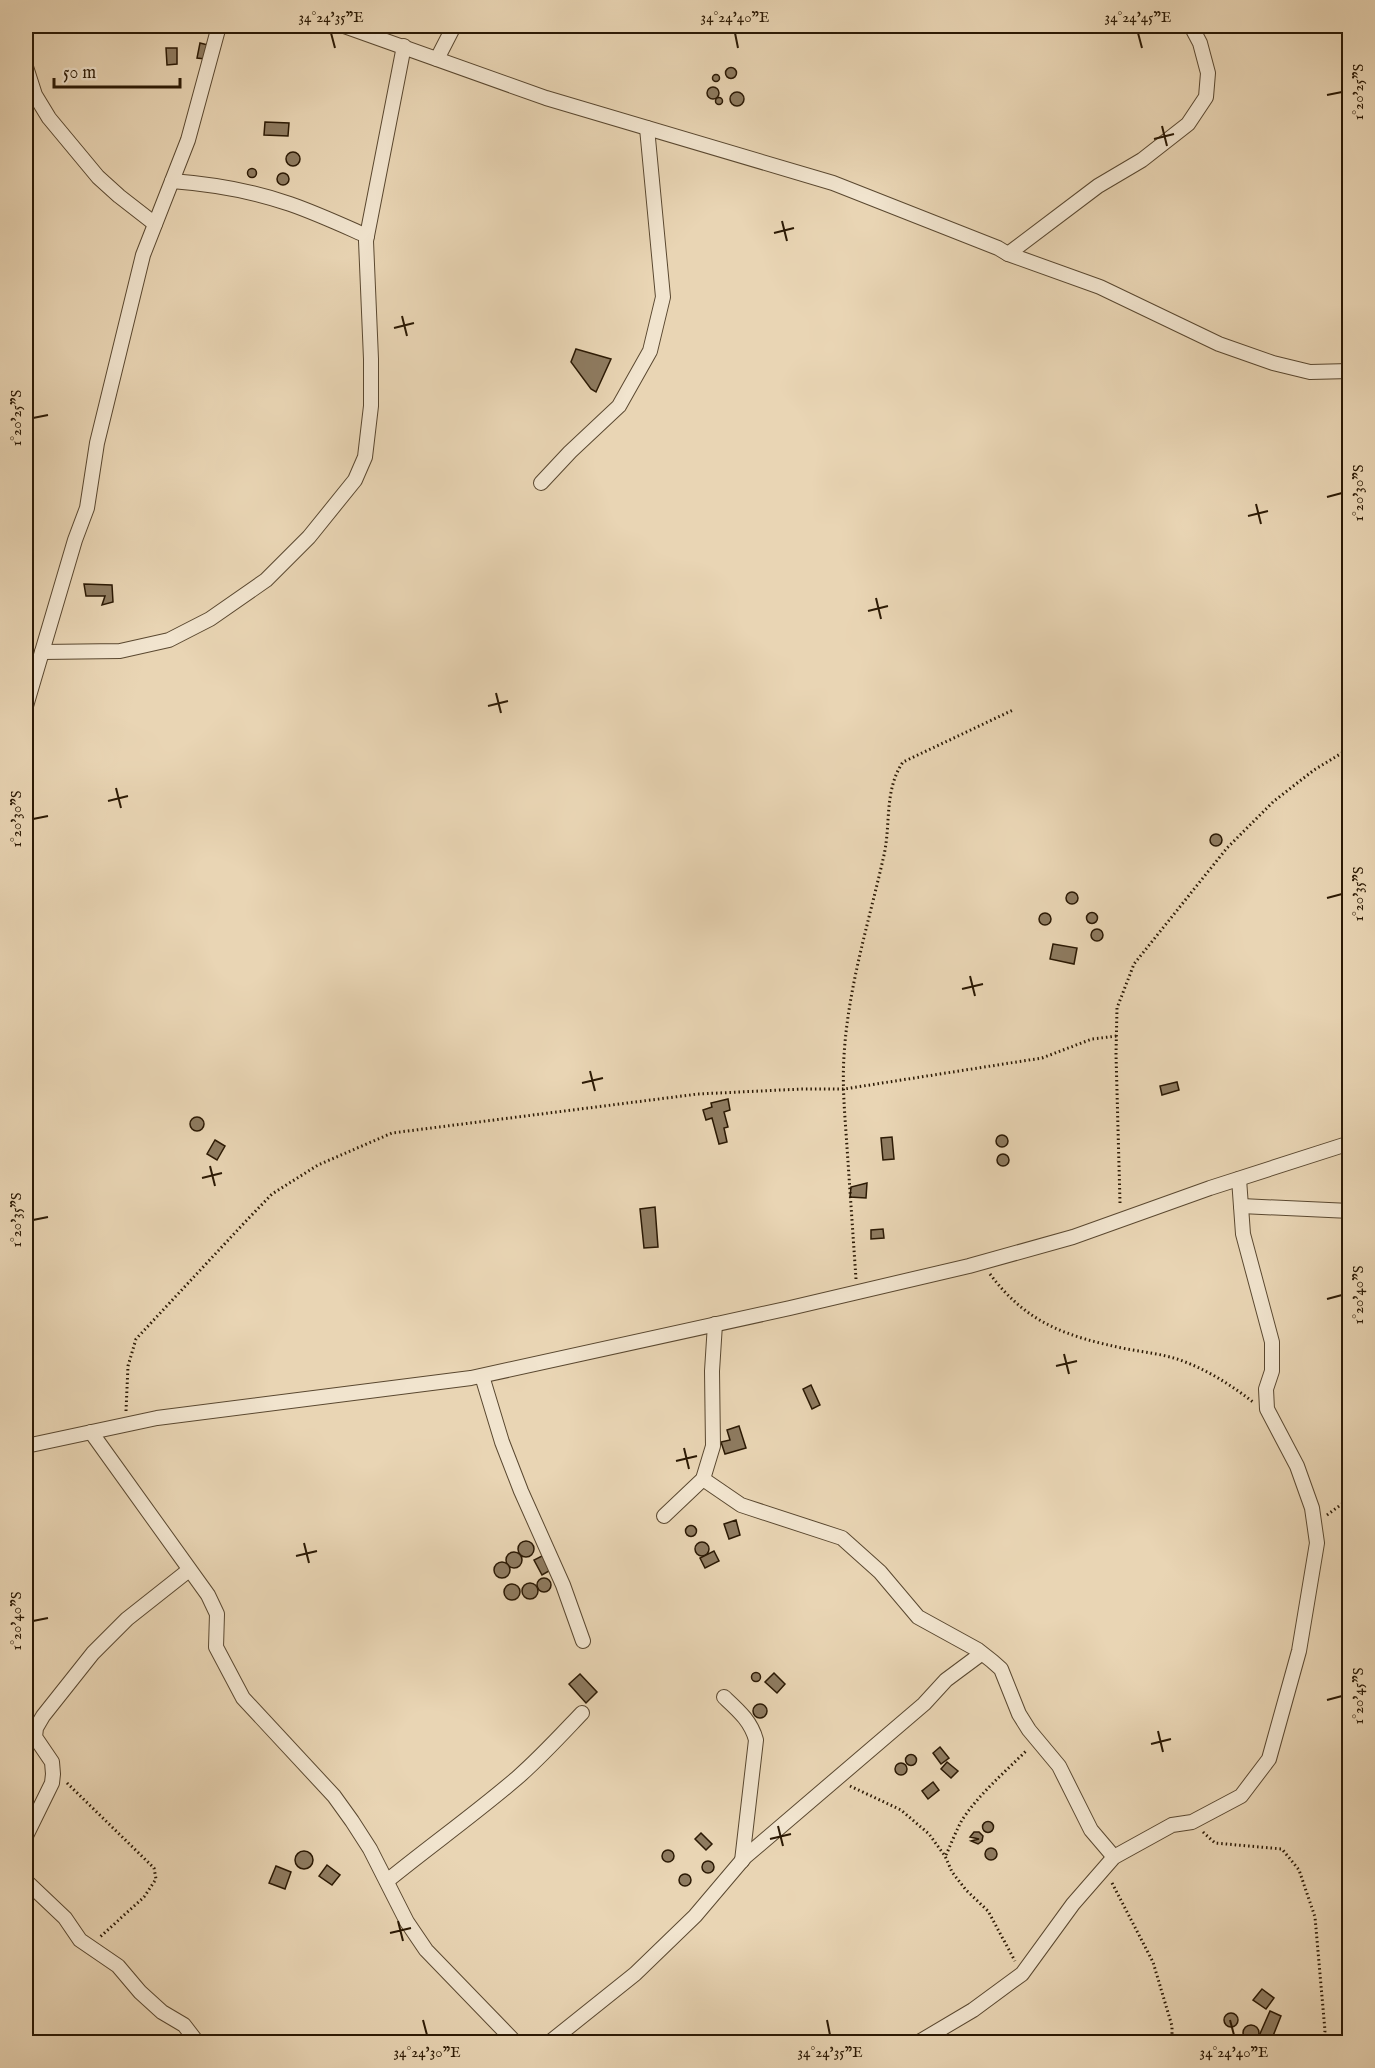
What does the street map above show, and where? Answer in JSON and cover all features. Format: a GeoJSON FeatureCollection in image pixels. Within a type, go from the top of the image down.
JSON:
{"type":"FeatureCollection","features":[{"type":"Feature","properties":{"kind":"street"},"geometry":{"type":"LineString","coordinates":[[26,706],[75,540],[87,507],[97,443],[143,255],[189,140],[219,26]]}},
{"type":"Feature","properties":{"kind":"street"},"geometry":{"type":"LineString","coordinates":[[344,26],[546,98],[833,183],[998,248],[1008,254],[1100,287],[1219,344],[1273,363],[1310,372],[1350,371]]}},
{"type":"Feature","properties":{"kind":"street"},"geometry":{"type":"LineString","coordinates":[[437,59],[454,26]]}},
{"type":"Feature","properties":{"kind":"street"},"geometry":{"type":"LineString","coordinates":[[1008,254],[1098,186],[1142,160],[1188,124],[1206,97],[1208,72],[1200,43],[1191,26]]}},
{"type":"Feature","properties":{"kind":"street"},"geometry":{"type":"LineString","coordinates":[[42,652],[120,651],[169,640],[210,619],[266,580],[309,537],[355,480],[365,457],[371,406],[368,236],[404,46]]}},
{"type":"Feature","properties":{"kind":"street"},"geometry":{"type":"LineString","coordinates":[[26,67],[35,95],[49,118],[98,177],[118,196],[155,224]]}},
{"type":"Feature","properties":{"kind":"street"},"geometry":{"type":"LineString","coordinates":[[541,483],[619,406],[650,351],[663,297],[647,128]]}},
{"type":"Feature","properties":{"kind":"street"},"geometry":{"type":"LineString","coordinates":[[172,181],[204,183],[291,204],[368,236]]}},
{"type":"Feature","properties":{"kind":"street"},"geometry":{"type":"LineString","coordinates":[[26,1446],[157,1418],[482,1376],[856,1292],[982,1263],[1073,1237],[1350,1143]]}},
{"type":"Feature","properties":{"kind":"street"},"geometry":{"type":"LineString","coordinates":[[919,2043],[973,2010],[1022,1974],[1073,1904],[1114,1857],[1172,1825],[1192,1822],[1241,1796],[1269,1759],[1299,1651],[1317,1543],[1312,1508],[1297,1466],[1267,1409],[1266,1389],[1272,1371],[1272,1342],[1243,1234],[1239,1179]]}},
{"type":"Feature","properties":{"kind":"street"},"geometry":{"type":"LineString","coordinates":[[1241,1206],[1350,1211]]}},
{"type":"Feature","properties":{"kind":"street"},"geometry":{"type":"LineString","coordinates":[[664,1516],[703,1479],[713,1446],[712,1371],[715,1324]]}},
{"type":"Feature","properties":{"kind":"street"},"geometry":{"type":"LineString","coordinates":[[482,1376],[490,1408],[506,1452],[563,1585],[583,1641]]}},
{"type":"Feature","properties":{"kind":"street"},"geometry":{"type":"LineString","coordinates":[[91,1432],[208,1595],[217,1614],[216,1647],[243,1698],[340,1804],[370,1849],[407,1922],[426,1950],[515,2043]]}},
{"type":"Feature","properties":{"kind":"street"},"geometry":{"type":"LineString","coordinates":[[703,1479],[741,1505],[842,1538],[880,1572],[918,1617],[978,1650],[1001,1669],[1019,1714],[1059,1766],[1091,1830],[1114,1857]]}},
{"type":"Feature","properties":{"kind":"street"},"geometry":{"type":"LineString","coordinates":[[26,1836],[52,1783],[53,1774],[52,1762],[31,1727],[43,1716],[93,1653],[127,1619],[189,1570]]}},
{"type":"Feature","properties":{"kind":"street"},"geometry":{"type":"LineString","coordinates":[[550,2043],[635,1974],[694,1916],[742,1861],[924,1704],[946,1680],[981,1654]]}},
{"type":"Feature","properties":{"kind":"street"},"geometry":{"type":"LineString","coordinates":[[724,1697],[745,1717],[753,1728],[756,1740],[742,1861]]}},
{"type":"Feature","properties":{"kind":"street"},"geometry":{"type":"LineString","coordinates":[[387,1881],[518,1777],[582,1713]]}},
{"type":"Feature","properties":{"kind":"street"},"geometry":{"type":"LineString","coordinates":[[26,1881],[66,1918],[80,1940],[118,1966],[140,1992],[162,2012],[184,2025],[197,2043]]}},
{"type":"Feature","properties":{"kind":"path"},"geometry":{"type":"LineString","coordinates":[[856,1292],[843,1057],[848,1012],[869,910],[884,852],[894,775],[903,762],[1013,710]]}},
{"type":"Feature","properties":{"kind":"path"},"geometry":{"type":"LineString","coordinates":[[1120,1220],[1117,1008],[1134,964],[1227,848],[1274,801],[1350,748]]}},
{"type":"Feature","properties":{"kind":"path"},"geometry":{"type":"LineString","coordinates":[[125,1425],[128,1366],[136,1339],[272,1194],[318,1165],[392,1133],[698,1094],[844,1089],[1042,1058],[1092,1039],[1117,1035]]}},
{"type":"Feature","properties":{"kind":"path"},"geometry":{"type":"LineString","coordinates":[[982,1263],[999,1287],[1018,1306],[1043,1323],[1083,1338],[1175,1359],[1202,1368],[1250,1400],[1271,1418]]}},
{"type":"Feature","properties":{"kind":"path"},"geometry":{"type":"LineString","coordinates":[[1314,1526],[1350,1498]]}},
{"type":"Feature","properties":{"kind":"path"},"geometry":{"type":"LineString","coordinates":[[945,1856],[961,1822],[974,1803],[993,1781],[1037,1740]]}},
{"type":"Feature","properties":{"kind":"path"},"geometry":{"type":"LineString","coordinates":[[53,1774],[80,1794],[154,1868],[156,1879],[144,1897],[89,1946]]}},
{"type":"Feature","properties":{"kind":"path"},"geometry":{"type":"LineString","coordinates":[[836,1780],[901,1810],[929,1834],[945,1856],[952,1872],[966,1890],[988,1911],[1022,1974]]}},
{"type":"Feature","properties":{"kind":"path"},"geometry":{"type":"LineString","coordinates":[[1192,1822],[1215,1844],[1282,1849],[1299,1870],[1315,1917],[1325,2031],[1323,2043]]}},
{"type":"Feature","properties":{"kind":"path"},"geometry":{"type":"LineString","coordinates":[[1104,1868],[1153,1962],[1172,2026],[1172,2043]]}},
{"type":"Feature","properties":{"kind":"building"},"geometry":{"type":"Polygon","coordinates":[[[200,43],[208,45],[205,59],[197,58],[200,43]]]}},
{"type":"Feature","properties":{"kind":"building"},"geometry":{"type":"Polygon","coordinates":[[[166,48],[177,48],[177,64],[167,65],[166,48]]]}},
{"type":"Feature","properties":{"kind":"building"},"geometry":{"type":"Polygon","coordinates":[[[731,67],[737,73],[731,79],[725,73],[731,67]]]}},
{"type":"Feature","properties":{"kind":"building"},"geometry":{"type":"Polygon","coordinates":[[[716,74],[720,78],[716,82],[712,78],[716,74]]]}},
{"type":"Feature","properties":{"kind":"building"},"geometry":{"type":"Polygon","coordinates":[[[715,87],[719,93],[715,99],[711,99],[707,91],[715,87]]]}},
{"type":"Feature","properties":{"kind":"building"},"geometry":{"type":"Polygon","coordinates":[[[737,92],[742,94],[744,99],[742,104],[737,106],[732,104],[730,99],[732,94],[737,92]]]}},
{"type":"Feature","properties":{"kind":"building"},"geometry":{"type":"Polygon","coordinates":[[[719,98],[722,101],[719,104],[716,101],[719,98]]]}},
{"type":"Feature","properties":{"kind":"building"},"geometry":{"type":"Polygon","coordinates":[[[265,122],[289,123],[288,136],[264,135],[265,122]]]}},
{"type":"Feature","properties":{"kind":"building"},"geometry":{"type":"Polygon","coordinates":[[[293,152],[298,154],[300,159],[298,164],[293,166],[288,164],[286,159],[288,154],[293,152]]]}},
{"type":"Feature","properties":{"kind":"building"},"geometry":{"type":"Polygon","coordinates":[[[252,168],[257,173],[252,178],[247,173],[252,168]]]}},
{"type":"Feature","properties":{"kind":"building"},"geometry":{"type":"Polygon","coordinates":[[[285,173],[289,179],[285,185],[281,185],[277,177],[285,173]]]}},
{"type":"Feature","properties":{"kind":"building"},"geometry":{"type":"Polygon","coordinates":[[[576,349],[611,359],[596,392],[591,389],[571,362],[576,349]]]}},
{"type":"Feature","properties":{"kind":"building"},"geometry":{"type":"Polygon","coordinates":[[[84,584],[112,585],[113,602],[102,605],[105,596],[86,596],[84,584]]]}},
{"type":"Feature","properties":{"kind":"building"},"geometry":{"type":"Polygon","coordinates":[[[1218,834],[1222,840],[1218,846],[1214,846],[1210,838],[1218,834]]]}},
{"type":"Feature","properties":{"kind":"building"},"geometry":{"type":"Polygon","coordinates":[[[1074,892],[1077,893],[1077,903],[1070,904],[1067,903],[1066,896],[1067,893],[1074,892]]]}},
{"type":"Feature","properties":{"kind":"building"},"geometry":{"type":"Polygon","coordinates":[[[1092,912],[1098,918],[1092,924],[1086,918],[1092,912]]]}},
{"type":"Feature","properties":{"kind":"building"},"geometry":{"type":"Polygon","coordinates":[[[1047,913],[1051,919],[1047,925],[1043,925],[1039,917],[1047,913]]]}},
{"type":"Feature","properties":{"kind":"building"},"geometry":{"type":"Polygon","coordinates":[[[1099,929],[1103,935],[1099,941],[1095,941],[1091,933],[1099,929]]]}},
{"type":"Feature","properties":{"kind":"building"},"geometry":{"type":"Polygon","coordinates":[[[1053,944],[1077,948],[1074,964],[1050,959],[1053,944]]]}},
{"type":"Feature","properties":{"kind":"building"},"geometry":{"type":"Polygon","coordinates":[[[1177,1082],[1179,1090],[1162,1095],[1160,1086],[1177,1082]]]}},
{"type":"Feature","properties":{"kind":"building"},"geometry":{"type":"Polygon","coordinates":[[[728,1099],[730,1110],[724,1112],[728,1127],[724,1128],[727,1142],[719,1144],[712,1118],[706,1120],[703,1110],[712,1107],[711,1103],[728,1099]]]}},
{"type":"Feature","properties":{"kind":"building"},"geometry":{"type":"Polygon","coordinates":[[[197,1117],[202,1119],[204,1124],[202,1129],[197,1131],[192,1129],[190,1124],[192,1119],[197,1117]]]}},
{"type":"Feature","properties":{"kind":"building"},"geometry":{"type":"Polygon","coordinates":[[[1004,1135],[1007,1136],[1007,1146],[1000,1147],[997,1146],[996,1139],[997,1136],[1004,1135]]]}},
{"type":"Feature","properties":{"kind":"building"},"geometry":{"type":"Polygon","coordinates":[[[892,1137],[894,1159],[883,1160],[881,1138],[892,1137]]]}},
{"type":"Feature","properties":{"kind":"building"},"geometry":{"type":"Polygon","coordinates":[[[215,1140],[225,1146],[217,1160],[207,1154],[215,1140]]]}},
{"type":"Feature","properties":{"kind":"building"},"geometry":{"type":"Polygon","coordinates":[[[1003,1154],[1009,1160],[1003,1166],[997,1160],[1003,1154]]]}},
{"type":"Feature","properties":{"kind":"building"},"geometry":{"type":"Polygon","coordinates":[[[867,1183],[866,1198],[850,1197],[851,1187],[867,1183]]]}},
{"type":"Feature","properties":{"kind":"building"},"geometry":{"type":"Polygon","coordinates":[[[655,1207],[658,1247],[644,1248],[640,1209],[655,1207]]]}},
{"type":"Feature","properties":{"kind":"building"},"geometry":{"type":"Polygon","coordinates":[[[883,1229],[884,1238],[871,1239],[871,1230],[883,1229]]]}},
{"type":"Feature","properties":{"kind":"building"},"geometry":{"type":"Polygon","coordinates":[[[811,1385],[820,1405],[812,1409],[803,1389],[811,1385]]]}},
{"type":"Feature","properties":{"kind":"building"},"geometry":{"type":"Polygon","coordinates":[[[739,1426],[746,1448],[725,1454],[721,1442],[730,1440],[727,1430],[739,1426]]]}},
{"type":"Feature","properties":{"kind":"building"},"geometry":{"type":"Polygon","coordinates":[[[736,1520],[740,1535],[729,1539],[724,1524],[736,1520]]]}},
{"type":"Feature","properties":{"kind":"building"},"geometry":{"type":"Polygon","coordinates":[[[691,1525],[697,1531],[691,1537],[685,1531],[691,1525]]]}},
{"type":"Feature","properties":{"kind":"building"},"geometry":{"type":"Polygon","coordinates":[[[526,1541],[534,1549],[526,1557],[518,1549],[526,1541]]]}},
{"type":"Feature","properties":{"kind":"building"},"geometry":{"type":"Polygon","coordinates":[[[699,1542],[705,1542],[709,1549],[705,1556],[699,1556],[695,1552],[695,1546],[699,1542]]]}},
{"type":"Feature","properties":{"kind":"building"},"geometry":{"type":"Polygon","coordinates":[[[714,1551],[719,1561],[705,1568],[700,1558],[714,1551]]]}},
{"type":"Feature","properties":{"kind":"building"},"geometry":{"type":"Polygon","coordinates":[[[514,1552],[520,1554],[522,1560],[520,1566],[514,1568],[508,1566],[506,1560],[508,1554],[514,1552]]]}},
{"type":"Feature","properties":{"kind":"building"},"geometry":{"type":"Polygon","coordinates":[[[548,1553],[556,1567],[542,1575],[534,1560],[548,1553]]]}},
{"type":"Feature","properties":{"kind":"building"},"geometry":{"type":"Polygon","coordinates":[[[502,1562],[508,1564],[510,1570],[508,1576],[502,1578],[496,1576],[494,1570],[496,1564],[502,1562]]]}},
{"type":"Feature","properties":{"kind":"building"},"geometry":{"type":"Polygon","coordinates":[[[544,1578],[549,1580],[551,1585],[549,1590],[544,1592],[539,1590],[537,1585],[539,1580],[544,1578]]]}},
{"type":"Feature","properties":{"kind":"building"},"geometry":{"type":"Polygon","coordinates":[[[530,1583],[536,1585],[538,1591],[536,1597],[530,1599],[524,1597],[522,1591],[524,1585],[530,1583]]]}},
{"type":"Feature","properties":{"kind":"building"},"geometry":{"type":"Polygon","coordinates":[[[509,1584],[515,1584],[520,1592],[518,1598],[509,1600],[504,1595],[504,1589],[509,1584]]]}},
{"type":"Feature","properties":{"kind":"building"},"geometry":{"type":"Polygon","coordinates":[[[756,1672],[761,1677],[756,1682],[751,1677],[756,1672]]]}},
{"type":"Feature","properties":{"kind":"building"},"geometry":{"type":"Polygon","coordinates":[[[774,1673],[785,1684],[777,1693],[765,1682],[774,1673]]]}},
{"type":"Feature","properties":{"kind":"building"},"geometry":{"type":"Polygon","coordinates":[[[580,1674],[597,1692],[586,1703],[569,1684],[580,1674]]]}},
{"type":"Feature","properties":{"kind":"building"},"geometry":{"type":"Polygon","coordinates":[[[760,1704],[765,1706],[767,1711],[765,1716],[760,1718],[755,1716],[753,1711],[755,1706],[760,1704]]]}},
{"type":"Feature","properties":{"kind":"building"},"geometry":{"type":"Polygon","coordinates":[[[940,1747],[949,1758],[941,1764],[933,1753],[940,1747]]]}},
{"type":"Feature","properties":{"kind":"building"},"geometry":{"type":"Polygon","coordinates":[[[911,1754],[917,1760],[911,1766],[905,1760],[911,1754]]]}},
{"type":"Feature","properties":{"kind":"building"},"geometry":{"type":"Polygon","coordinates":[[[947,1762],[958,1771],[951,1778],[941,1769],[947,1762]]]}},
{"type":"Feature","properties":{"kind":"building"},"geometry":{"type":"Polygon","coordinates":[[[903,1763],[907,1769],[903,1775],[899,1775],[895,1767],[903,1763]]]}},
{"type":"Feature","properties":{"kind":"building"},"geometry":{"type":"Polygon","coordinates":[[[933,1782],[939,1790],[928,1799],[922,1791],[933,1782]]]}},
{"type":"Feature","properties":{"kind":"building"},"geometry":{"type":"Polygon","coordinates":[[[988,1821],[994,1827],[988,1833],[982,1827],[988,1821]]]}},
{"type":"Feature","properties":{"kind":"building"},"geometry":{"type":"Polygon","coordinates":[[[974,1832],[979,1832],[983,1836],[982,1841],[978,1844],[971,1841],[979,1839],[970,1837],[974,1832]]]}},
{"type":"Feature","properties":{"kind":"building"},"geometry":{"type":"Polygon","coordinates":[[[701,1833],[712,1844],[706,1850],[695,1839],[701,1833]]]}},
{"type":"Feature","properties":{"kind":"building"},"geometry":{"type":"Polygon","coordinates":[[[993,1848],[997,1854],[993,1860],[989,1860],[985,1852],[993,1848]]]}},
{"type":"Feature","properties":{"kind":"building"},"geometry":{"type":"Polygon","coordinates":[[[668,1850],[674,1856],[668,1862],[662,1856],[668,1850]]]}},
{"type":"Feature","properties":{"kind":"building"},"geometry":{"type":"Polygon","coordinates":[[[300,1851],[308,1851],[313,1856],[311,1867],[300,1869],[295,1864],[295,1856],[300,1851]]]}},
{"type":"Feature","properties":{"kind":"building"},"geometry":{"type":"Polygon","coordinates":[[[708,1861],[714,1867],[708,1873],[702,1867],[708,1861]]]}},
{"type":"Feature","properties":{"kind":"building"},"geometry":{"type":"Polygon","coordinates":[[[327,1865],[340,1875],[332,1885],[319,1876],[327,1865]]]}},
{"type":"Feature","properties":{"kind":"building"},"geometry":{"type":"Polygon","coordinates":[[[276,1866],[291,1872],[285,1889],[269,1883],[276,1866]]]}},
{"type":"Feature","properties":{"kind":"building"},"geometry":{"type":"Polygon","coordinates":[[[687,1874],[691,1880],[687,1886],[683,1886],[679,1878],[687,1874]]]}},
{"type":"Feature","properties":{"kind":"building"},"geometry":{"type":"Polygon","coordinates":[[[1262,1989],[1274,1998],[1266,2009],[1253,2000],[1262,1989]]]}},
{"type":"Feature","properties":{"kind":"building"},"geometry":{"type":"Polygon","coordinates":[[[1270,2011],[1281,2016],[1271,2041],[1259,2036],[1270,2011]]]}},
{"type":"Feature","properties":{"kind":"building"},"geometry":{"type":"Polygon","coordinates":[[[1231,2013],[1236,2015],[1238,2020],[1236,2025],[1231,2027],[1226,2025],[1224,2020],[1226,2015],[1231,2013]]]}},
{"type":"Feature","properties":{"kind":"building"},"geometry":{"type":"Polygon","coordinates":[[[1251,2025],[1257,2027],[1259,2033],[1257,2039],[1251,2041],[1245,2039],[1243,2033],[1245,2027],[1251,2025]]]}},
{"type":"Feature","properties":{"kind":"building"},"geometry":{"type":"Polygon","coordinates":[[[1119,2035],[1138,2042],[1116,2042],[1119,2035]]]}}]}
